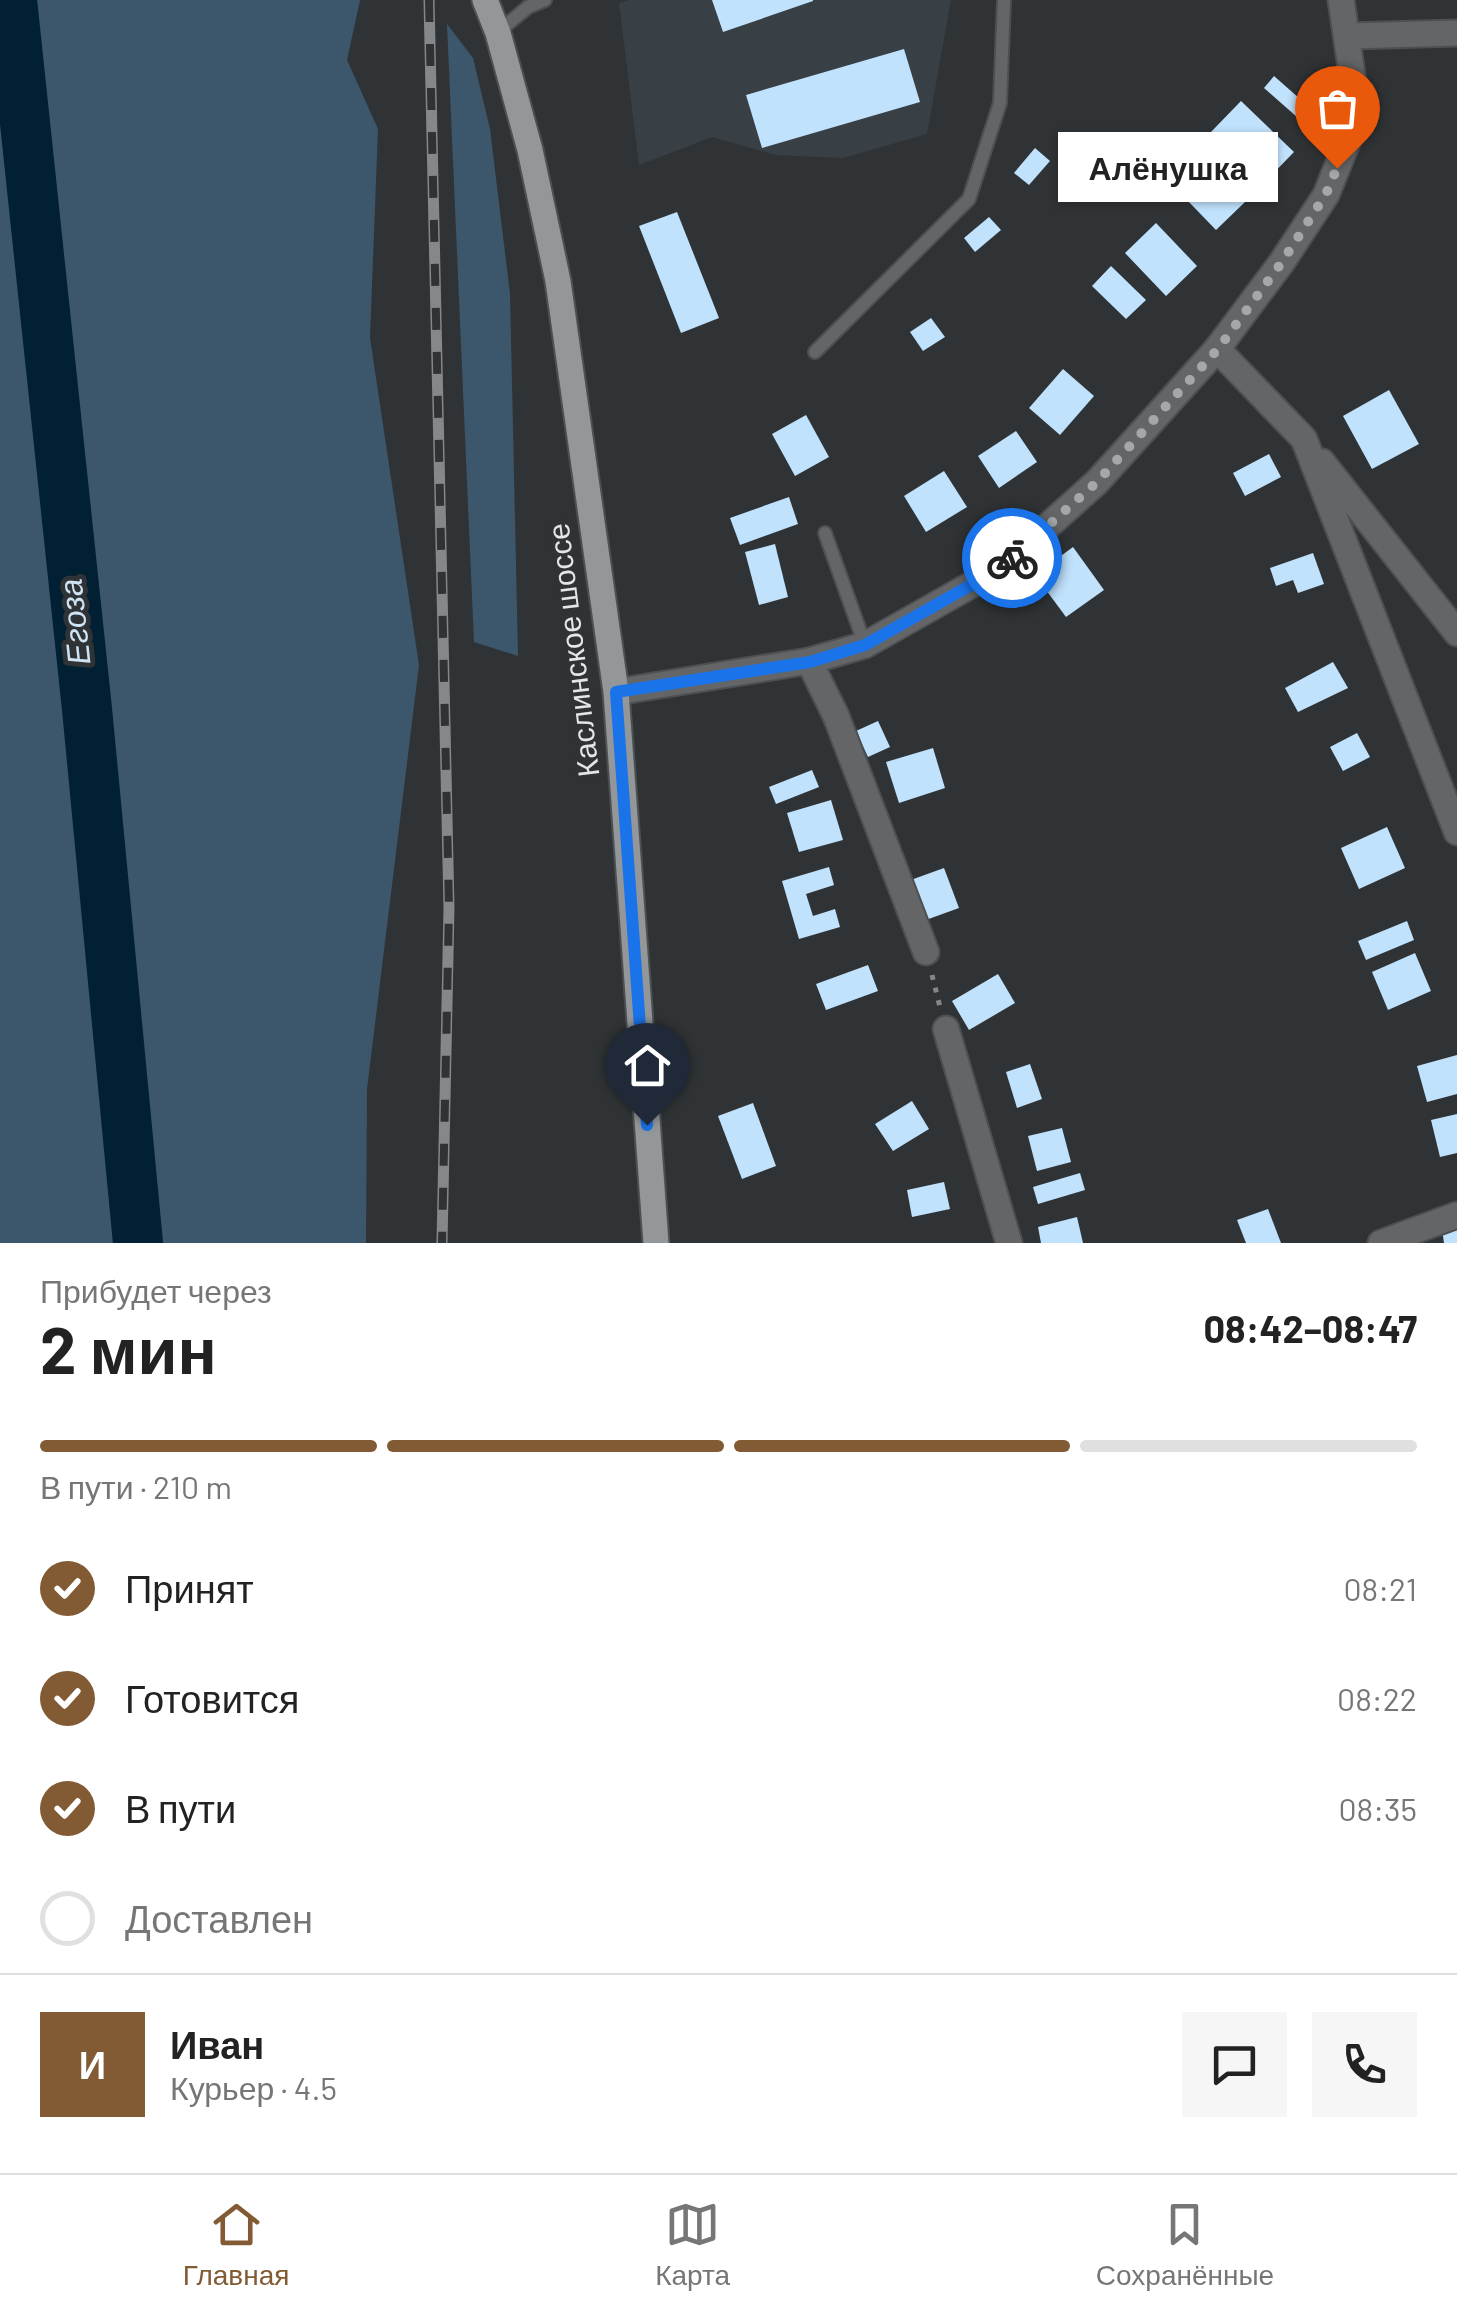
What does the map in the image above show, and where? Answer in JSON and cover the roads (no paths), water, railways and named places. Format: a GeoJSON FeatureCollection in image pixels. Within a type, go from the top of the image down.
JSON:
{"type":"FeatureCollection","features":[{"type":"Feature","properties":{"kind":"main road","name":"Каслинское шоссе"},"geometry":{"type":"LineString","coordinates":[[485,0],[530,150],[558,281],[616,692],[656,1243]]}},
{"type":"Feature","properties":{"kind":"street"},"geometry":{"type":"LineString","coordinates":[[616,692],[810,662],[865,645],[1001,568],[1097,482],[1218,349],[1326,194],[1358,114],[1341,0]]}},
{"type":"Feature","properties":{"kind":"street"},"geometry":{"type":"LineString","coordinates":[[1348,36],[1457,33]]}},
{"type":"Feature","properties":{"kind":"street"},"geometry":{"type":"LineString","coordinates":[[1218,349],[1304,438],[1457,633]]}},
{"type":"Feature","properties":{"kind":"street"},"geometry":{"type":"LineString","coordinates":[[1304,438],[1457,832]]}},
{"type":"Feature","properties":{"kind":"street"},"geometry":{"type":"LineString","coordinates":[[810,662],[836,716],[926,952]]}},
{"type":"Feature","properties":{"kind":"street"},"geometry":{"type":"LineString","coordinates":[[946,1029],[1009,1243]]}},
{"type":"Feature","properties":{"kind":"street"},"geometry":{"type":"LineString","coordinates":[[1380,1243],[1457,1216]]}},
{"type":"Feature","properties":{"kind":"lane"},"geometry":{"type":"LineString","coordinates":[[498,33],[528,7],[545,0]]}},
{"type":"Feature","properties":{"kind":"lane"},"geometry":{"type":"LineString","coordinates":[[815,352],[969,199],[1000,104],[1004,0]]}},
{"type":"Feature","properties":{"kind":"lane"},"geometry":{"type":"LineString","coordinates":[[824,533],[865,645]]}},
{"type":"Feature","properties":{"kind":"waterway","name":"Егоза"},"geometry":{"type":"LineString","coordinates":[[12,0],[87,709],[138,1243]]}},
{"type":"Feature","properties":{"kind":"railway"},"geometry":{"type":"LineString","coordinates":[[429,0],[449,908],[442,1243]]}},
{"type":"Feature","properties":{"kind":"place","name":"Алёнушка"},"geometry":{"type":"Point","coordinates":[1337,168]}}]}
